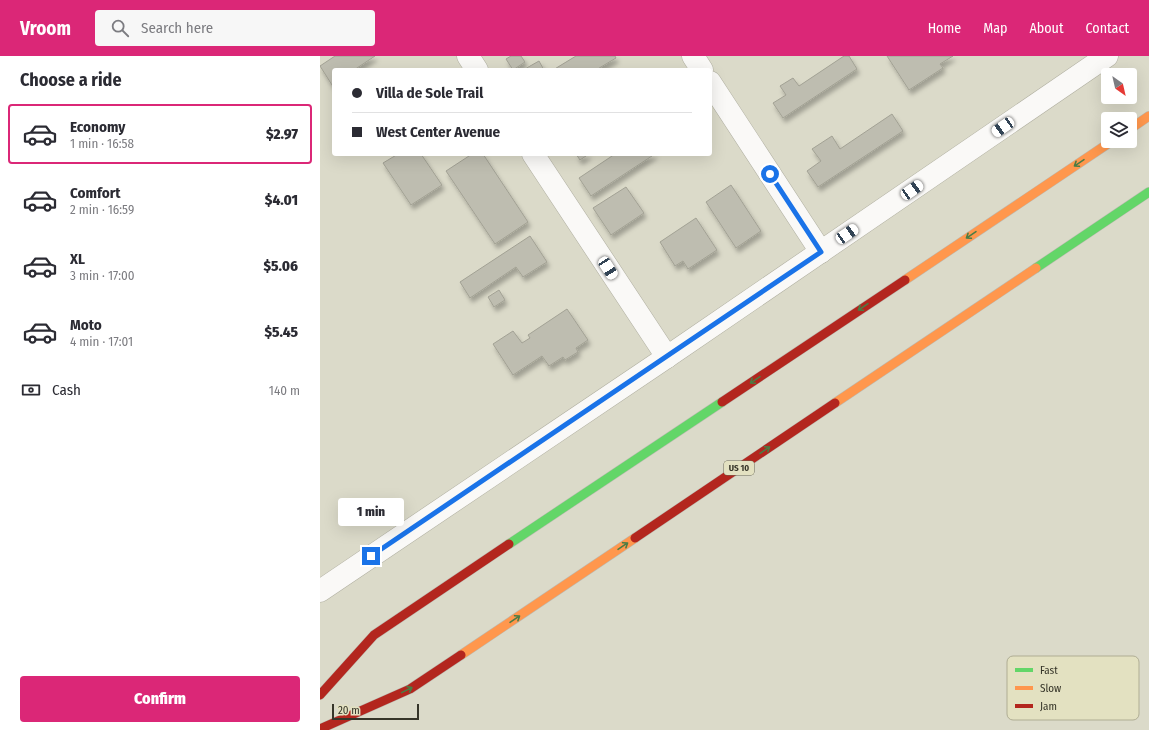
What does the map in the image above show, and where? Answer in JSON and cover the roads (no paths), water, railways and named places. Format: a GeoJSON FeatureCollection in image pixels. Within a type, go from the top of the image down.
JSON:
{"type":"FeatureCollection","features":[{"type":"Feature","properties":{"kind":"main road"},"geometry":{"type":"LineString","coordinates":[[1137,124],[1149,116]]}},
{"type":"Feature","properties":{"kind":"main road"},"geometry":{"type":"LineString","coordinates":[[320,695],[374,635],[1102,148]]}},
{"type":"Feature","properties":{"kind":"main road","name":"US 10"},"geometry":{"type":"LineString","coordinates":[[320,729],[410,689],[1149,192]]}},
{"type":"Feature","properties":{"kind":"street"},"geometry":{"type":"LineString","coordinates":[[468,56],[476,68]]}},
{"type":"Feature","properties":{"kind":"street"},"geometry":{"type":"LineString","coordinates":[[693,56],[701,68]]}},
{"type":"Feature","properties":{"kind":"street"},"geometry":{"type":"LineString","coordinates":[[320,591],[821,252],[1107,56]]}},
{"type":"Feature","properties":{"kind":"street"},"geometry":{"type":"LineString","coordinates":[[712,85],[821,252]]}},
{"type":"Feature","properties":{"kind":"street"},"geometry":{"type":"LineString","coordinates":[[534,156],[666,357]]}}]}
